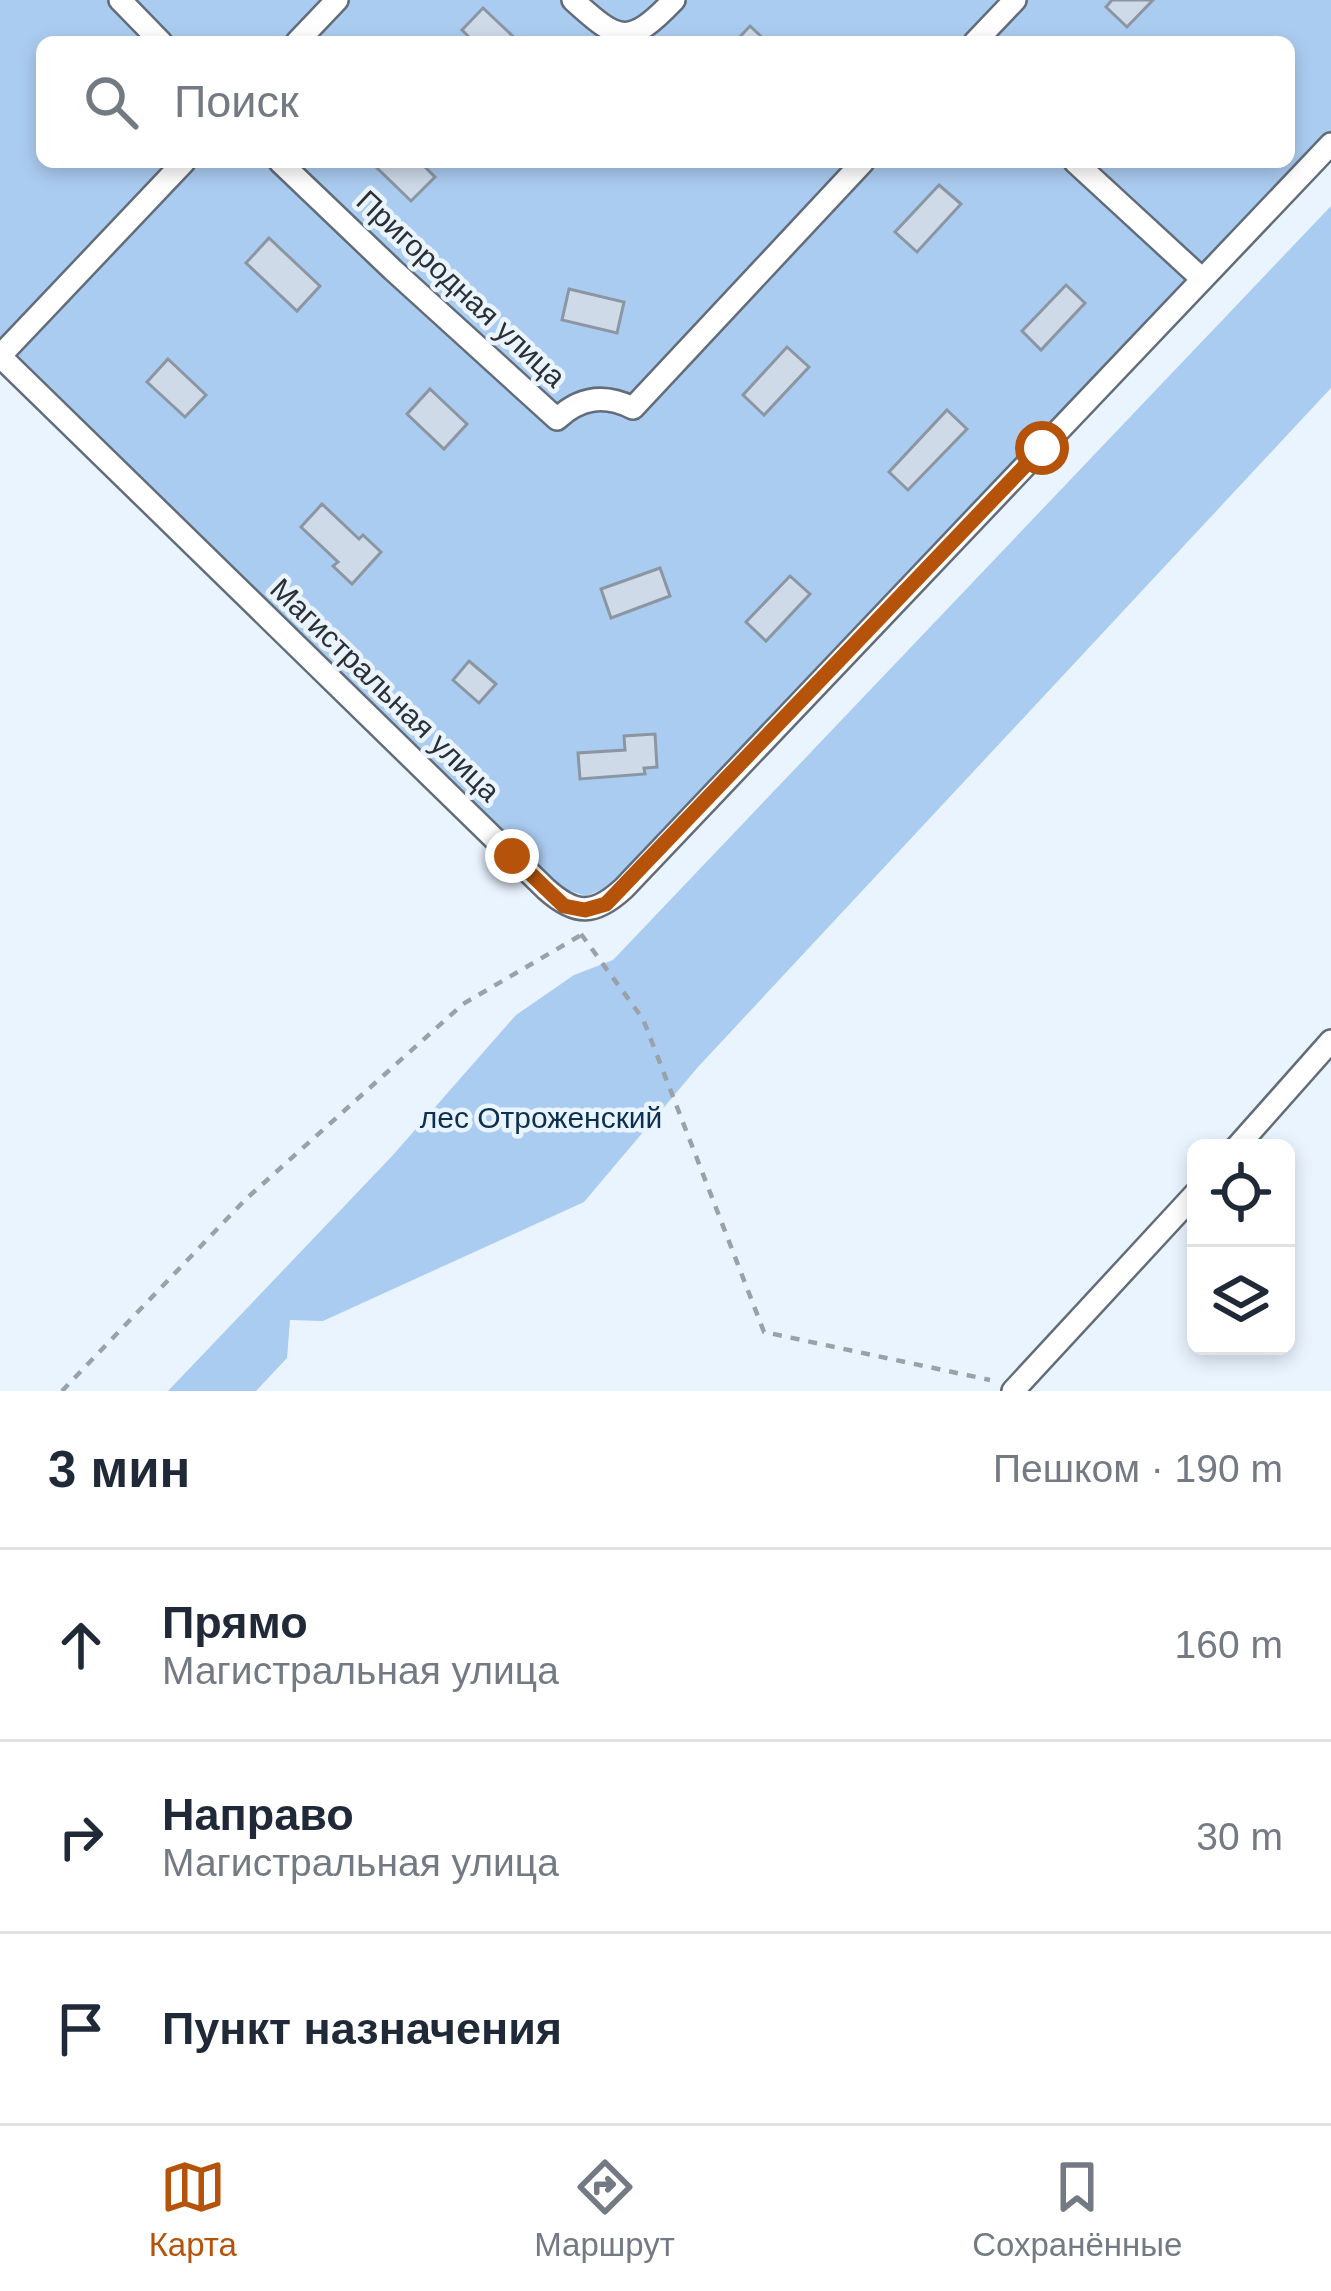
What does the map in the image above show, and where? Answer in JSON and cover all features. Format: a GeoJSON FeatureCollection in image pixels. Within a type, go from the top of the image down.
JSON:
{"type":"FeatureCollection","features":[{"type":"Feature","properties":{"kind":"street"},"geometry":{"type":"LineString","coordinates":[[120,0],[155,36]]}},
{"type":"Feature","properties":{"kind":"street"},"geometry":{"type":"LineString","coordinates":[[304,36],[337,0]]}},
{"type":"Feature","properties":{"kind":"street"},"geometry":{"type":"LineString","coordinates":[[573,0],[605,29],[620,34],[650,25],[674,0]]}},
{"type":"Feature","properties":{"kind":"street"},"geometry":{"type":"LineString","coordinates":[[981,36],[1015,0]]}},
{"type":"Feature","properties":{"kind":"street"},"geometry":{"type":"LineString","coordinates":[[585,910],[606,904],[624,888],[1331,144]]}},
{"type":"Feature","properties":{"kind":"street"},"geometry":{"type":"LineString","coordinates":[[0,356],[178,168]]}},
{"type":"Feature","properties":{"kind":"street","name":"Пригородная улица"},"geometry":{"type":"LineString","coordinates":[[286,168],[557,418],[593,399],[621,402],[633,409],[857,168]]}},
{"type":"Feature","properties":{"kind":"street"},"geometry":{"type":"LineString","coordinates":[[1081,168],[1202,280]]}},
{"type":"Feature","properties":{"kind":"street","name":"Магистральная улица"},"geometry":{"type":"LineString","coordinates":[[0,356],[546,889],[564,906],[585,910]]}},
{"type":"Feature","properties":{"kind":"street"},"geometry":{"type":"LineString","coordinates":[[1244,1139],[1331,1041]]}},
{"type":"Feature","properties":{"kind":"street"},"geometry":{"type":"LineString","coordinates":[[1016,1389],[1187,1202]]}},
{"type":"Feature","properties":{"kind":"path"},"geometry":{"type":"LineString","coordinates":[[585,910],[581,935],[643,1019],[764,1332],[1016,1389]]}},
{"type":"Feature","properties":{"kind":"path"},"geometry":{"type":"LineString","coordinates":[[62,1391],[246,1199],[463,1004],[581,935]]}},
{"type":"Feature","properties":{"kind":"green space"},"geometry":{"type":"Polygon","coordinates":[[[0,0],[1331,0],[1331,131],[608,887],[586,896],[564,889],[0,345],[0,0]]]}},
{"type":"Feature","properties":{"kind":"green space","name":"лес Отроженский"},"geometry":{"type":"Polygon","coordinates":[[[1331,206],[1331,388],[698,1067],[584,1202],[323,1321],[290,1320],[287,1358],[256,1391],[168,1391],[393,1155],[516,1015],[574,975],[613,960],[1331,206]]]}},
{"type":"Feature","properties":{"kind":"building"},"geometry":{"type":"Polygon","coordinates":[[[1112,0],[1153,0],[1127,27],[1106,7],[1112,0]]]}},
{"type":"Feature","properties":{"kind":"building"},"geometry":{"type":"Polygon","coordinates":[[[483,8],[513,36],[468,36],[462,30],[483,8]]]}},
{"type":"Feature","properties":{"kind":"building"},"geometry":{"type":"Polygon","coordinates":[[[750,26],[761,36],[741,36],[750,26]]]}},
{"type":"Feature","properties":{"kind":"building"},"geometry":{"type":"Polygon","coordinates":[[[377,168],[426,168],[435,177],[411,201],[377,168]]]}},
{"type":"Feature","properties":{"kind":"building"},"geometry":{"type":"Polygon","coordinates":[[[939,185],[961,204],[917,252],[895,232],[939,185]]]}},
{"type":"Feature","properties":{"kind":"building"},"geometry":{"type":"Polygon","coordinates":[[[269,238],[320,286],[297,311],[246,263],[269,238]]]}},
{"type":"Feature","properties":{"kind":"building"},"geometry":{"type":"Polygon","coordinates":[[[1066,285],[1085,303],[1041,350],[1022,331],[1066,285]]]}},
{"type":"Feature","properties":{"kind":"building"},"geometry":{"type":"Polygon","coordinates":[[[569,289],[624,302],[617,333],[562,320],[569,289]]]}},
{"type":"Feature","properties":{"kind":"building"},"geometry":{"type":"Polygon","coordinates":[[[787,347],[809,367],[764,415],[743,395],[787,347]]]}},
{"type":"Feature","properties":{"kind":"building"},"geometry":{"type":"Polygon","coordinates":[[[168,359],[206,395],[185,417],[147,382],[168,359]]]}},
{"type":"Feature","properties":{"kind":"building"},"geometry":{"type":"Polygon","coordinates":[[[430,389],[467,424],[444,449],[407,414],[430,389]]]}},
{"type":"Feature","properties":{"kind":"building"},"geometry":{"type":"Polygon","coordinates":[[[947,410],[967,429],[908,490],[889,472],[947,410]]]}},
{"type":"Feature","properties":{"kind":"building"},"geometry":{"type":"Polygon","coordinates":[[[322,504],[359,539],[363,535],[381,552],[352,584],[333,566],[338,562],[301,527],[322,504]]]}},
{"type":"Feature","properties":{"kind":"building"},"geometry":{"type":"Polygon","coordinates":[[[660,568],[670,596],[611,618],[601,589],[660,568]]]}},
{"type":"Feature","properties":{"kind":"building"},"geometry":{"type":"Polygon","coordinates":[[[790,576],[810,594],[766,641],[746,622],[790,576]]]}},
{"type":"Feature","properties":{"kind":"building"},"geometry":{"type":"Polygon","coordinates":[[[469,661],[496,684],[479,703],[453,680],[469,661]]]}},
{"type":"Feature","properties":{"kind":"building"},"geometry":{"type":"Polygon","coordinates":[[[655,734],[657,767],[644,768],[645,774],[580,779],[578,753],[625,750],[624,736],[655,734]]]}},
{"type":"Feature","properties":{"kind":"route"},"geometry":{"type":"LineString","coordinates":[[512,856],[564,906],[585,910],[606,904],[1042,448]]}}]}
